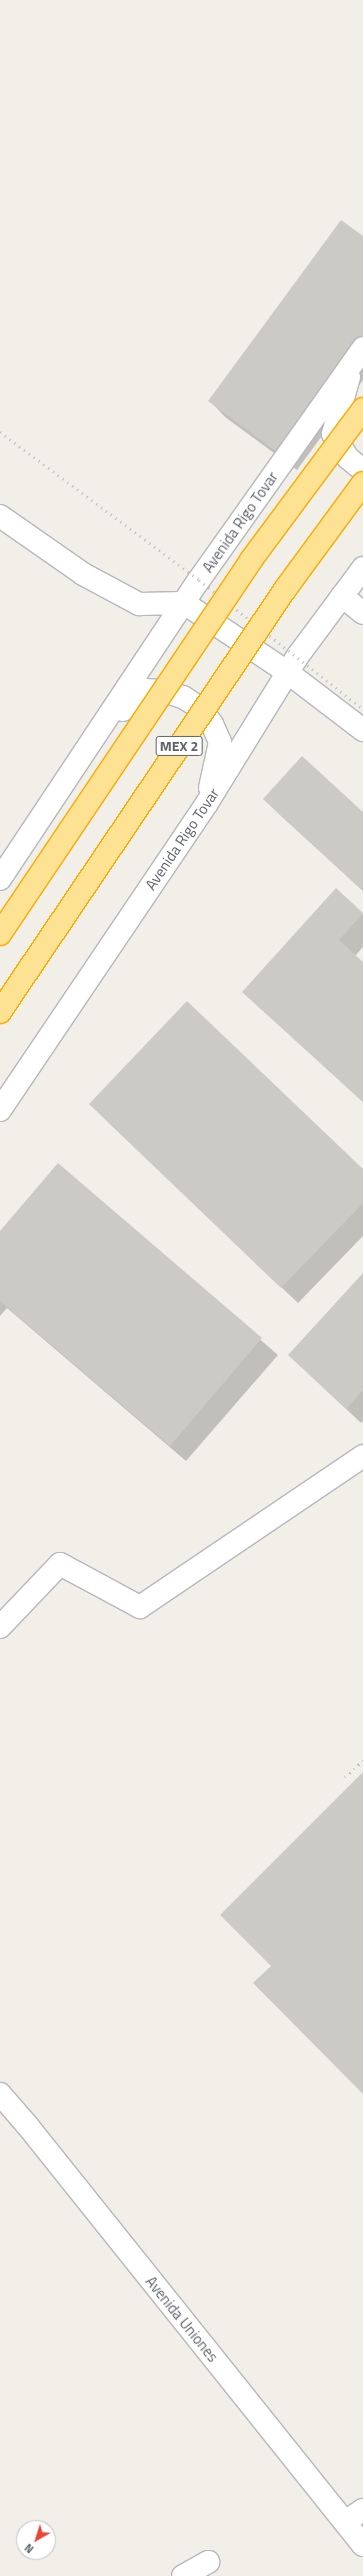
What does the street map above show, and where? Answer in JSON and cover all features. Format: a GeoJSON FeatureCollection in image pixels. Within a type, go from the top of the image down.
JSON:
{"type":"FeatureCollection","features":[{"type":"Feature","properties":{"kind":"highway","name":"Avenida Rigo Tovar"},"geometry":{"type":"LineString","coordinates":[[0,934],[251,560],[363,409]]}},
{"type":"Feature","properties":{"kind":"highway","name":"MEX 2"},"geometry":{"type":"LineString","coordinates":[[0,1012],[286,588],[363,483]]}},
{"type":"Feature","properties":{"kind":"street"},"geometry":{"type":"LineString","coordinates":[[358,354],[333,434],[348,458],[363,470]]}},
{"type":"Feature","properties":{"kind":"street","name":"Avenida Rigo Tovar"},"geometry":{"type":"LineString","coordinates":[[0,879],[184,603],[358,354]]}},
{"type":"Feature","properties":{"kind":"street"},"geometry":{"type":"LineString","coordinates":[[0,516],[82,574],[139,604],[184,603],[287,672],[363,730]]}},
{"type":"Feature","properties":{"kind":"street","name":"Avenida Rigo Tovar"},"geometry":{"type":"LineString","coordinates":[[0,1110],[207,803],[287,672],[363,568]]}},
{"type":"Feature","properties":{"kind":"street"},"geometry":{"type":"LineString","coordinates":[[342,596],[363,613]]}},
{"type":"Feature","properties":{"kind":"street"},"geometry":{"type":"LineString","coordinates":[[98,732],[144,690],[164,691],[183,696],[200,708],[212,724],[220,742],[207,803]]}},
{"type":"Feature","properties":{"kind":"street"},"geometry":{"type":"LineString","coordinates":[[0,1627],[60,1564],[140,1607],[363,1456]]}},
{"type":"Feature","properties":{"kind":"street","name":"Avenida Uniones"},"geometry":{"type":"LineString","coordinates":[[0,2094],[28,2125],[363,2545]]}},
{"type":"Feature","properties":{"kind":"street"},"geometry":{"type":"LineString","coordinates":[[345,2522],[363,2510]]}},
{"type":"Feature","properties":{"kind":"street"},"geometry":{"type":"LineString","coordinates":[[183,2576],[208,2562]]}},
{"type":"Feature","properties":{"kind":"building"},"geometry":{"type":"Polygon","coordinates":[[[341,220],[363,236],[363,342],[281,455],[208,401],[341,220]]]}},
{"type":"Feature","properties":{"kind":"building"},"geometry":{"type":"Polygon","coordinates":[[[302,756],[363,812],[363,886],[361,889],[263,799],[302,756]]]}},
{"type":"Feature","properties":{"kind":"building"},"geometry":{"type":"Polygon","coordinates":[[[336,888],[363,913],[339,940],[363,962],[363,1102],[242,992],[336,888]]]}},
{"type":"Feature","properties":{"kind":"building"},"geometry":{"type":"Polygon","coordinates":[[[187,1001],[363,1169],[363,1203],[281,1288],[89,1104],[187,1001]]]}},
{"type":"Feature","properties":{"kind":"building"},"geometry":{"type":"Polygon","coordinates":[[[58,1163],[262,1338],[170,1446],[0,1301],[0,1231],[58,1163]]]}},
{"type":"Feature","properties":{"kind":"building"},"geometry":{"type":"Polygon","coordinates":[[[363,1273],[363,1390],[346,1409],[288,1355],[363,1273]]]}},
{"type":"Feature","properties":{"kind":"building"},"geometry":{"type":"Polygon","coordinates":[[[363,1772],[363,2094],[253,1983],[271,1966],[220,1915],[363,1772]]]}},
{"type":"Feature","properties":{"kind":"railway"},"geometry":{"type":"LineString","coordinates":[[0,432],[199,580],[363,709]]}},
{"type":"Feature","properties":{"kind":"railway"},"geometry":{"type":"LineString","coordinates":[[345,1777],[363,1760]]}}]}
